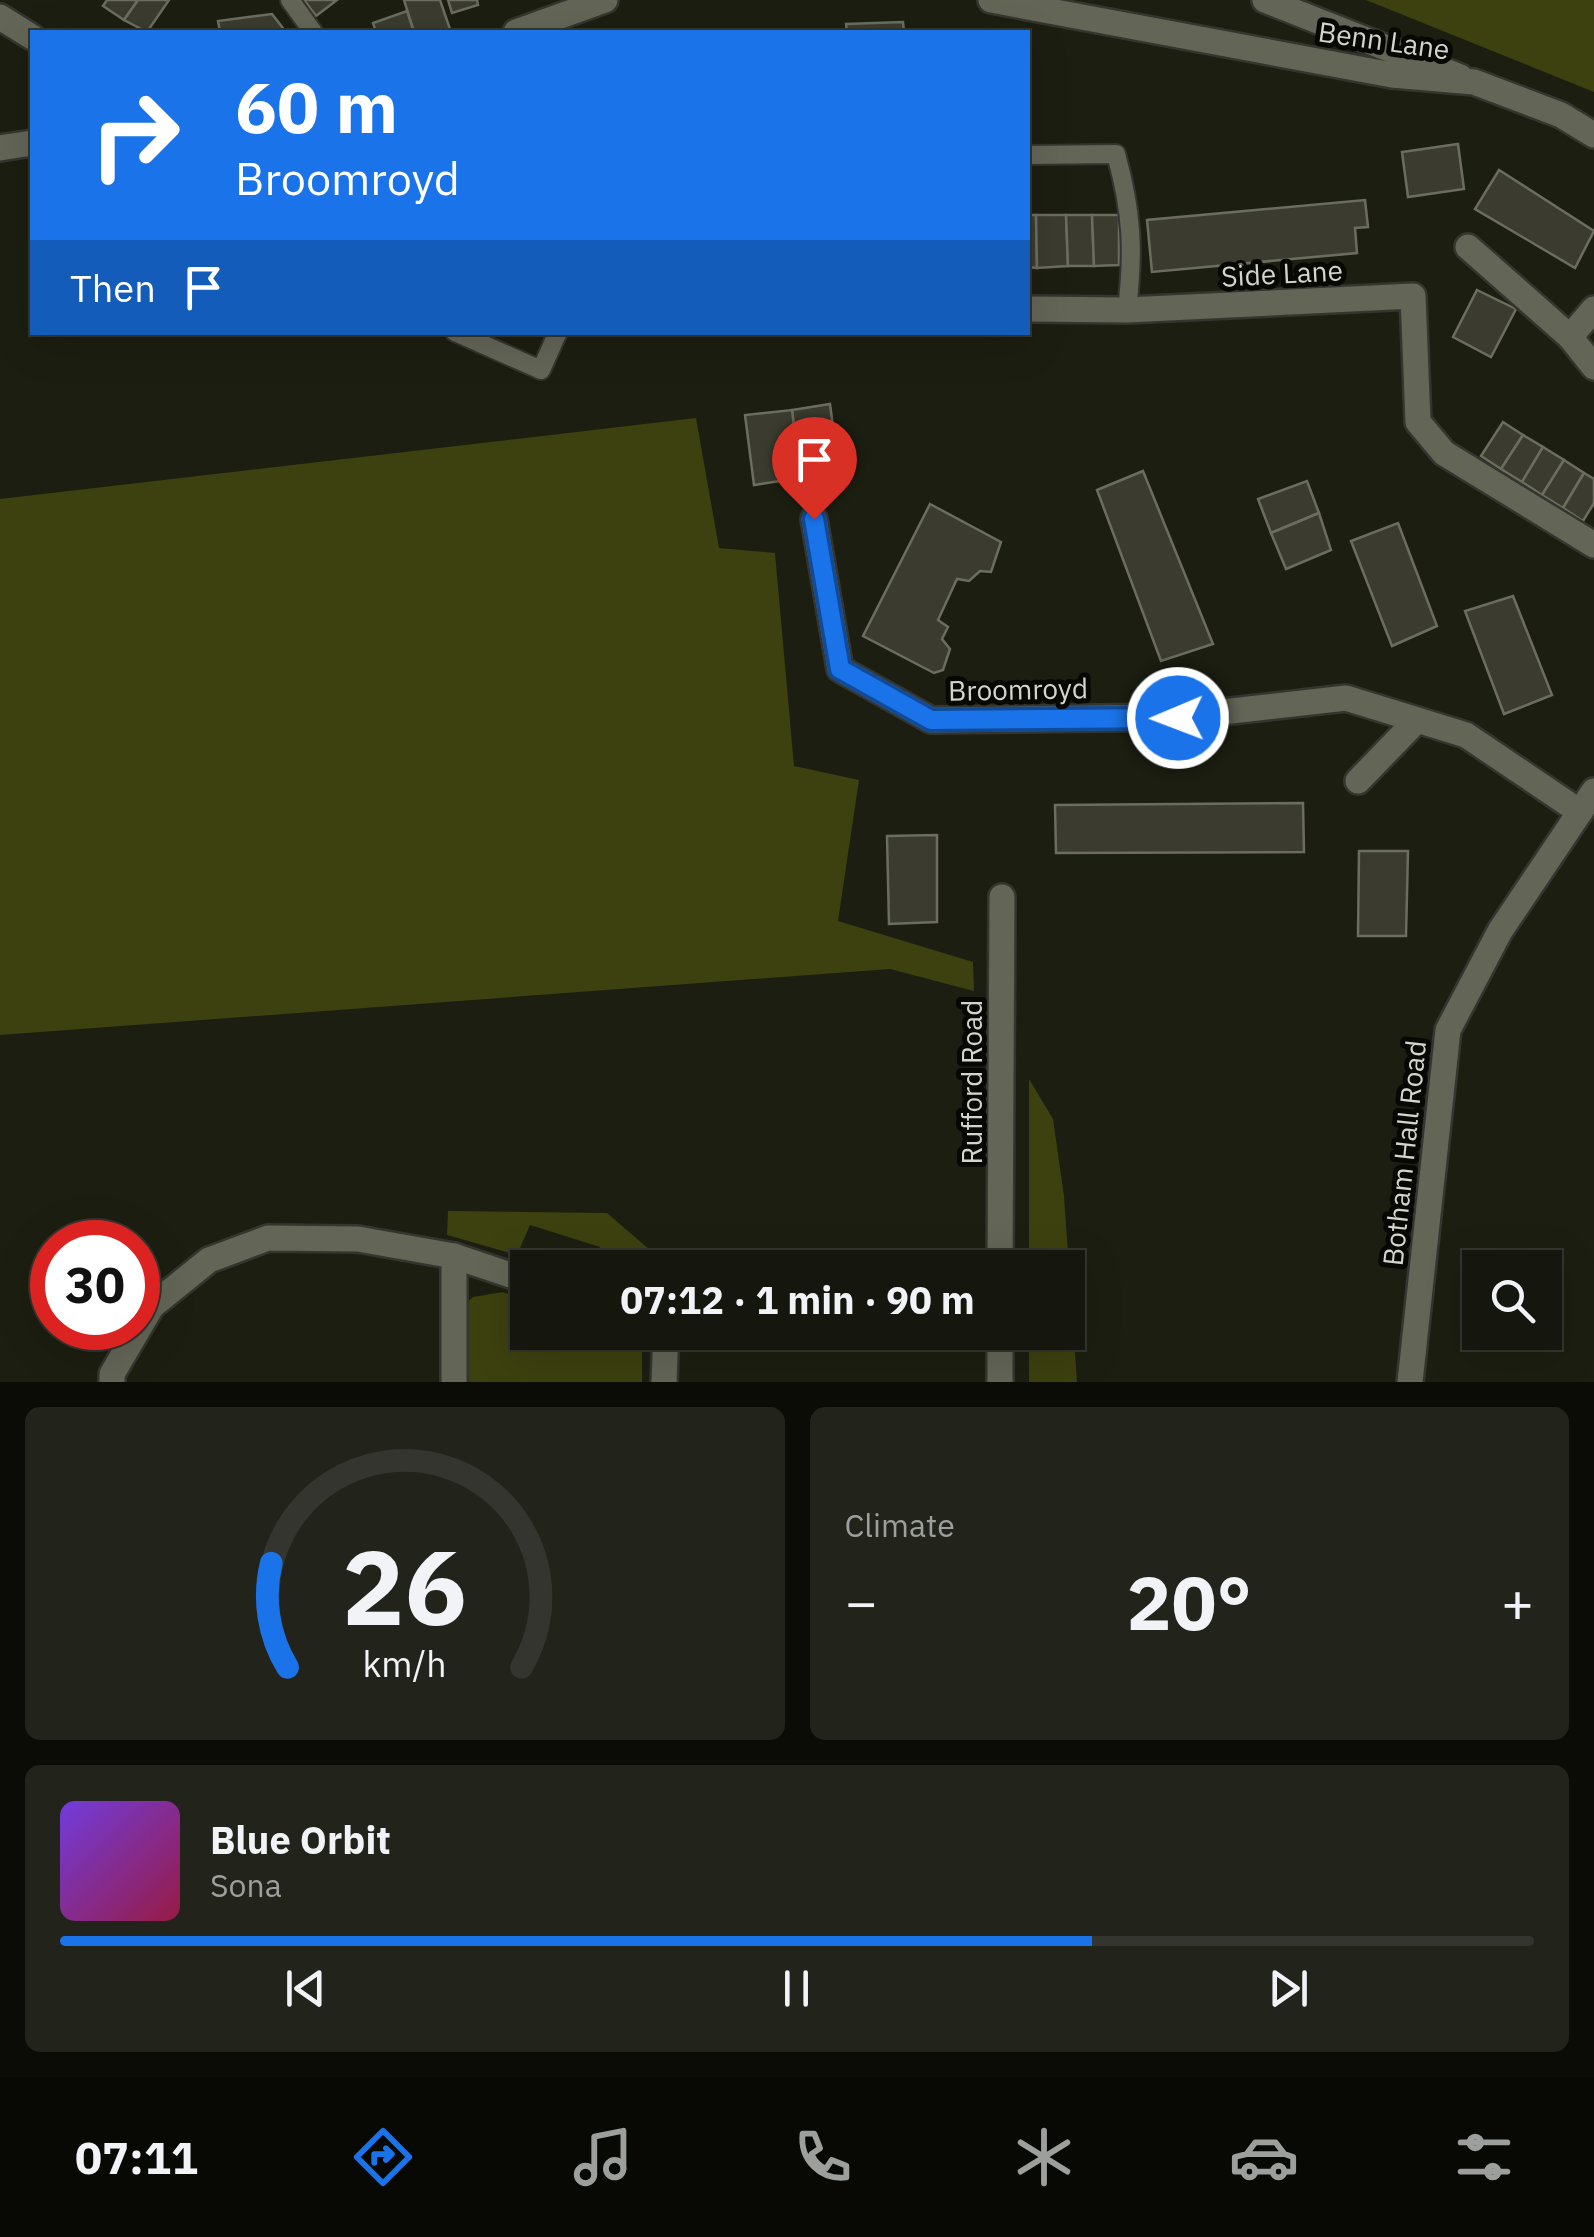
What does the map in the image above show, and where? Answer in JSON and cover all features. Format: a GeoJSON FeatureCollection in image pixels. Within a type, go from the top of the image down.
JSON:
{"type":"FeatureCollection","features":[{"type":"Feature","properties":{"kind":"street"},"geometry":{"type":"LineString","coordinates":[[522,30],[605,0]]}},
{"type":"Feature","properties":{"kind":"street","name":"Benn Lane"},"geometry":{"type":"LineString","coordinates":[[991,0],[1392,76],[1474,82]]}},
{"type":"Feature","properties":{"kind":"street"},"geometry":{"type":"LineString","coordinates":[[1265,0],[1561,115],[1594,135]]}},
{"type":"Feature","properties":{"kind":"street"},"geometry":{"type":"LineString","coordinates":[[0,18],[30,37]]}},
{"type":"Feature","properties":{"kind":"street"},"geometry":{"type":"LineString","coordinates":[[0,148],[30,143]]}},
{"type":"Feature","properties":{"kind":"street"},"geometry":{"type":"LineString","coordinates":[[1468,247],[1570,337],[1594,367]]}},
{"type":"Feature","properties":{"kind":"street","name":"Side Lane"},"geometry":{"type":"LineString","coordinates":[[1030,309],[1127,310],[1413,296],[1418,422],[1444,453],[1594,545]]}},
{"type":"Feature","properties":{"kind":"street"},"geometry":{"type":"LineString","coordinates":[[1570,337],[1594,309]]}},
{"type":"Feature","properties":{"kind":"street","name":"Broomroyd"},"geometry":{"type":"LineString","coordinates":[[814,519],[840,669],[931,720],[1178,718],[1346,698],[1466,735],[1587,802]]}},
{"type":"Feature","properties":{"kind":"street"},"geometry":{"type":"LineString","coordinates":[[1358,781],[1417,720]]}},
{"type":"Feature","properties":{"kind":"street","name":"Botham Hall Road"},"geometry":{"type":"LineString","coordinates":[[1410,1382],[1448,1030],[1500,931],[1587,802]]}},
{"type":"Feature","properties":{"kind":"street","name":"Rufford Road"},"geometry":{"type":"LineString","coordinates":[[1000,1250],[1002,896]]}},
{"type":"Feature","properties":{"kind":"street"},"geometry":{"type":"LineString","coordinates":[[112,1382],[112,1374],[152,1306],[209,1260],[268,1238],[358,1239],[454,1256],[510,1275]]}},
{"type":"Feature","properties":{"kind":"street"},"geometry":{"type":"LineString","coordinates":[[454,1256],[454,1382]]}},
{"type":"Feature","properties":{"kind":"street"},"geometry":{"type":"LineString","coordinates":[[664,1382],[665,1350]]}},
{"type":"Feature","properties":{"kind":"street"},"geometry":{"type":"LineString","coordinates":[[1000,1350],[1000,1382]]}},
{"type":"Feature","properties":{"kind":"lane"},"geometry":{"type":"LineString","coordinates":[[290,0],[312,30]]}},
{"type":"Feature","properties":{"kind":"lane"},"geometry":{"type":"LineString","coordinates":[[1030,155],[1116,154],[1129,203],[1134,248],[1127,310]]}},
{"type":"Feature","properties":{"kind":"lane"},"geometry":{"type":"LineString","coordinates":[[462,335],[540,370],[557,335]]}},
{"type":"Feature","properties":{"kind":"green space"},"geometry":{"type":"Polygon","coordinates":[[[1366,0],[1594,0],[1594,92],[1366,0]]]}},
{"type":"Feature","properties":{"kind":"green space"},"geometry":{"type":"Polygon","coordinates":[[[696,418],[719,548],[775,553],[794,766],[859,780],[838,921],[973,962],[974,991],[890,969],[0,1035],[0,499],[696,418]]]}},
{"type":"Feature","properties":{"kind":"green space"},"geometry":{"type":"Polygon","coordinates":[[[1029,1079],[1053,1119],[1068,1250],[1029,1250],[1029,1079]]]}},
{"type":"Feature","properties":{"kind":"green space"},"geometry":{"type":"Polygon","coordinates":[[[448,1211],[607,1213],[650,1250],[599,1250],[600,1247],[530,1225],[519,1250],[510,1253],[447,1235],[448,1211]]]}},
{"type":"Feature","properties":{"kind":"green space"},"geometry":{"type":"Polygon","coordinates":[[[503,1292],[510,1295],[510,1350],[640,1350],[642,1382],[464,1382],[462,1307],[473,1297],[503,1292]]]}},
{"type":"Feature","properties":{"kind":"green space"},"geometry":{"type":"Polygon","coordinates":[[[1029,1350],[1075,1350],[1077,1382],[1029,1382],[1029,1350]]]}},
{"type":"Feature","properties":{"kind":"building"},"geometry":{"type":"Polygon","coordinates":[[[107,0],[138,0],[124,20],[103,6],[107,0]]]}},
{"type":"Feature","properties":{"kind":"building"},"geometry":{"type":"Polygon","coordinates":[[[138,0],[169,0],[148,30],[124,20],[138,0]]]}},
{"type":"Feature","properties":{"kind":"building"},"geometry":{"type":"Polygon","coordinates":[[[304,0],[337,0],[316,16],[304,0]]]}},
{"type":"Feature","properties":{"kind":"building"},"geometry":{"type":"Polygon","coordinates":[[[404,0],[440,0],[450,30],[413,30],[404,0]]]}},
{"type":"Feature","properties":{"kind":"building"},"geometry":{"type":"Polygon","coordinates":[[[448,0],[477,0],[478,5],[452,13],[448,0]]]}},
{"type":"Feature","properties":{"kind":"building"},"geometry":{"type":"Polygon","coordinates":[[[407,11],[413,30],[375,30],[373,23],[407,11]]]}},
{"type":"Feature","properties":{"kind":"building"},"geometry":{"type":"Polygon","coordinates":[[[272,14],[284,30],[220,30],[218,21],[272,14]]]}},
{"type":"Feature","properties":{"kind":"building"},"geometry":{"type":"Polygon","coordinates":[[[903,22],[904,30],[847,30],[846,24],[903,22]]]}},
{"type":"Feature","properties":{"kind":"building"},"geometry":{"type":"Polygon","coordinates":[[[1458,144],[1464,189],[1408,197],[1402,152],[1458,144]]]}},
{"type":"Feature","properties":{"kind":"building"},"geometry":{"type":"Polygon","coordinates":[[[1499,170],[1594,231],[1575,268],[1475,209],[1499,170]]]}},
{"type":"Feature","properties":{"kind":"building"},"geometry":{"type":"Polygon","coordinates":[[[1365,200],[1368,227],[1355,228],[1357,253],[1152,272],[1147,220],[1365,200]]]}},
{"type":"Feature","properties":{"kind":"building"},"geometry":{"type":"Polygon","coordinates":[[[1030,215],[1036,215],[1037,268],[1030,267],[1030,215]]]}},
{"type":"Feature","properties":{"kind":"building"},"geometry":{"type":"Polygon","coordinates":[[[1036,215],[1066,215],[1068,266],[1037,268],[1036,215]]]}},
{"type":"Feature","properties":{"kind":"building"},"geometry":{"type":"Polygon","coordinates":[[[1066,215],[1092,215],[1094,266],[1068,266],[1066,215]]]}},
{"type":"Feature","properties":{"kind":"building"},"geometry":{"type":"Polygon","coordinates":[[[1092,215],[1119,215],[1119,265],[1094,266],[1092,215]]]}},
{"type":"Feature","properties":{"kind":"building"},"geometry":{"type":"Polygon","coordinates":[[[1477,290],[1516,309],[1491,357],[1453,337],[1477,290]]]}},
{"type":"Feature","properties":{"kind":"building"},"geometry":{"type":"Polygon","coordinates":[[[830,404],[839,473],[800,478],[792,410],[830,404]]]}},
{"type":"Feature","properties":{"kind":"building"},"geometry":{"type":"Polygon","coordinates":[[[792,410],[800,478],[754,485],[745,415],[792,410]]]}},
{"type":"Feature","properties":{"kind":"building"},"geometry":{"type":"Polygon","coordinates":[[[1503,422],[1523,435],[1501,469],[1481,456],[1503,422]]]}},
{"type":"Feature","properties":{"kind":"building"},"geometry":{"type":"Polygon","coordinates":[[[1523,435],[1543,447],[1522,482],[1501,469],[1523,435]]]}},
{"type":"Feature","properties":{"kind":"building"},"geometry":{"type":"Polygon","coordinates":[[[1543,447],[1564,460],[1542,495],[1522,482],[1543,447]]]}},
{"type":"Feature","properties":{"kind":"building"},"geometry":{"type":"Polygon","coordinates":[[[1564,460],[1584,473],[1563,508],[1542,495],[1564,460]]]}},
{"type":"Feature","properties":{"kind":"building"},"geometry":{"type":"Polygon","coordinates":[[[1143,471],[1213,644],[1161,661],[1097,490],[1143,471]]]}},
{"type":"Feature","properties":{"kind":"building"},"geometry":{"type":"Polygon","coordinates":[[[1584,473],[1594,479],[1594,503],[1583,521],[1563,508],[1584,473]]]}},
{"type":"Feature","properties":{"kind":"building"},"geometry":{"type":"Polygon","coordinates":[[[1307,481],[1319,513],[1271,533],[1258,499],[1307,481]]]}},
{"type":"Feature","properties":{"kind":"building"},"geometry":{"type":"Polygon","coordinates":[[[930,504],[1001,542],[991,572],[980,571],[969,581],[957,579],[938,620],[948,627],[942,639],[950,649],[943,670],[934,673],[863,636],[930,504]]]}},
{"type":"Feature","properties":{"kind":"building"},"geometry":{"type":"Polygon","coordinates":[[[1319,513],[1331,550],[1286,569],[1271,533],[1319,513]]]}},
{"type":"Feature","properties":{"kind":"building"},"geometry":{"type":"Polygon","coordinates":[[[1398,523],[1437,626],[1392,646],[1351,541],[1398,523]]]}},
{"type":"Feature","properties":{"kind":"building"},"geometry":{"type":"Polygon","coordinates":[[[1513,596],[1552,695],[1504,714],[1465,611],[1513,596]]]}},
{"type":"Feature","properties":{"kind":"building"},"geometry":{"type":"Polygon","coordinates":[[[1303,803],[1304,852],[1056,853],[1055,805],[1303,803]]]}},
{"type":"Feature","properties":{"kind":"building"},"geometry":{"type":"Polygon","coordinates":[[[937,835],[937,922],[889,924],[887,836],[937,835]]]}},
{"type":"Feature","properties":{"kind":"building"},"geometry":{"type":"Polygon","coordinates":[[[1359,851],[1408,851],[1406,936],[1358,936],[1359,851]]]}},
{"type":"Feature","properties":{"kind":"route"},"geometry":{"type":"LineString","coordinates":[[814,519],[840,669],[931,720],[1178,718]]}}]}
